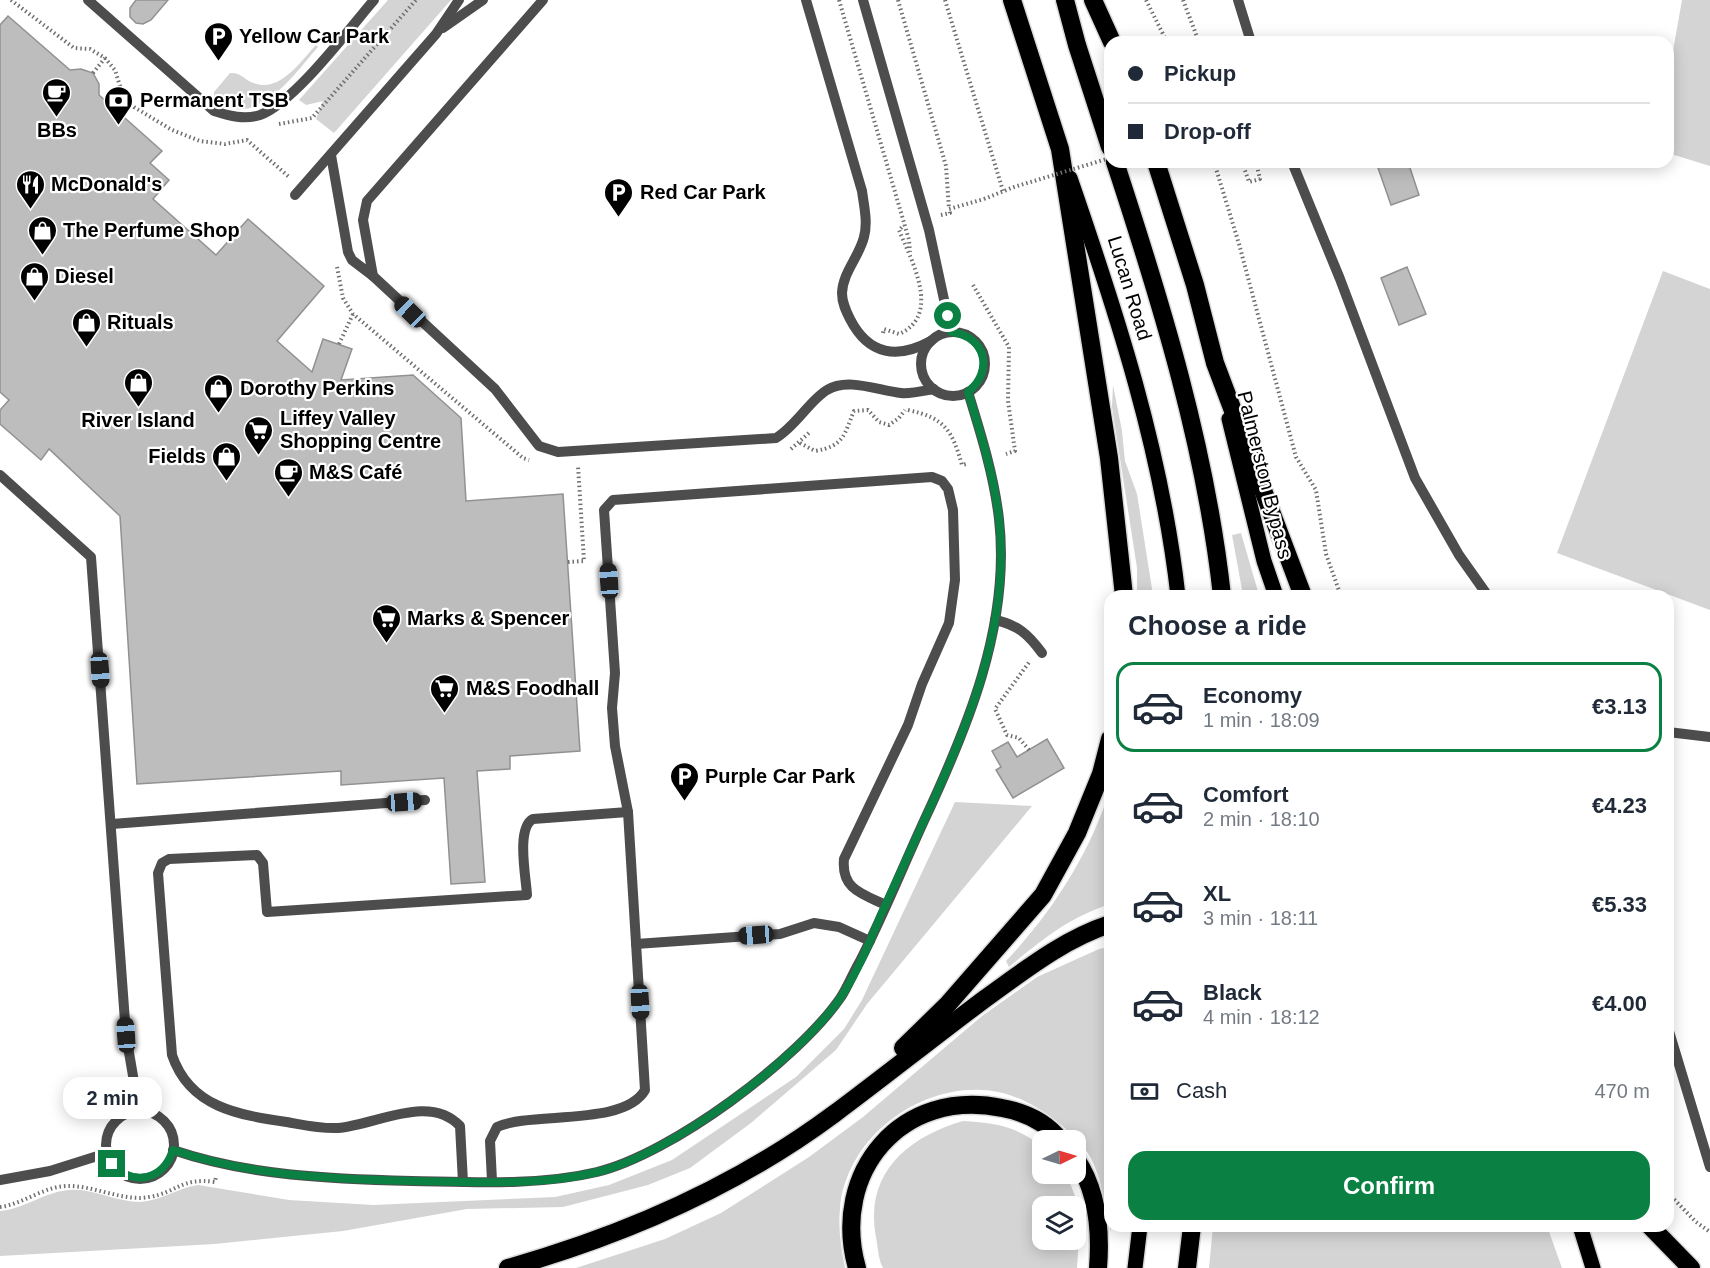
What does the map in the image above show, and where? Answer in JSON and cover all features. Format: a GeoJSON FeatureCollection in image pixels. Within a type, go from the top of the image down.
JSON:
{"type":"FeatureCollection","features":[{"type":"Feature","properties":{"kind":"highway","name":"Lucan Road"},"geometry":{"type":"LineString","coordinates":[[1012,0],[1060,149]]}},
{"type":"Feature","properties":{"kind":"highway"},"geometry":{"type":"LineString","coordinates":[[1065,0],[1104,128]]}},
{"type":"Feature","properties":{"kind":"highway"},"geometry":{"type":"LineString","coordinates":[[1093,0],[1109,36]]}},
{"type":"Feature","properties":{"kind":"highway"},"geometry":{"type":"LineString","coordinates":[[1060,149],[1075,258],[1109,458],[1123,590]]}},
{"type":"Feature","properties":{"kind":"highway"},"geometry":{"type":"LineString","coordinates":[[1117,168],[1155,285],[1197,451],[1221,590]]}},
{"type":"Feature","properties":{"kind":"highway"},"geometry":{"type":"LineString","coordinates":[[1158,168],[1195,285],[1215,363],[1301,590]]}},
{"type":"Feature","properties":{"kind":"highway"},"geometry":{"type":"LineString","coordinates":[[832,1115],[948,1004],[1043,895],[1077,832],[1104,762]]}},
{"type":"Feature","properties":{"kind":"highway"},"geometry":{"type":"LineString","coordinates":[[508,1268],[563,1252],[645,1222],[736,1178],[832,1115],[1001,987],[1085,932],[1104,926]]}},
{"type":"Feature","properties":{"kind":"highway"},"geometry":{"type":"LineString","coordinates":[[857,1268],[850,1232],[853,1200],[863,1169],[878,1148],[900,1129],[926,1113],[956,1104],[987,1105],[1019,1111],[1053,1130]]}},
{"type":"Feature","properties":{"kind":"highway"},"geometry":{"type":"LineString","coordinates":[[1086,1180],[1094,1196],[1100,1248],[1098,1268]]}},
{"type":"Feature","properties":{"kind":"highway"},"geometry":{"type":"LineString","coordinates":[[1187,1268],[1191,1232]]}},
{"type":"Feature","properties":{"kind":"highway"},"geometry":{"type":"LineString","coordinates":[[1656,1232],[1692,1268]]}},
{"type":"Feature","properties":{"kind":"main road","name":"Lucan Road"},"geometry":{"type":"LineString","coordinates":[[1060,149],[1104,276],[1142,404],[1164,506],[1177,590]]}},
{"type":"Feature","properties":{"kind":"main road","name":"Palmerston Bypass"},"geometry":{"type":"LineString","coordinates":[[1215,363],[1258,538],[1274,590]]}},
{"type":"Feature","properties":{"kind":"main road"},"geometry":{"type":"LineString","coordinates":[[1135,1268],[1139,1232]]}},
{"type":"Feature","properties":{"kind":"main road"},"geometry":{"type":"LineString","coordinates":[[1582,1232],[1593,1268]]}},
{"type":"Feature","properties":{"kind":"street"},"geometry":{"type":"LineString","coordinates":[[88,0],[214,111],[240,118],[261,115],[284,100],[374,0]]}},
{"type":"Feature","properties":{"kind":"street"},"geometry":{"type":"LineString","coordinates":[[298,191],[436,34],[459,0]]}},
{"type":"Feature","properties":{"kind":"street"},"geometry":{"type":"LineString","coordinates":[[436,34],[483,0]]}},
{"type":"Feature","properties":{"kind":"street"},"geometry":{"type":"LineString","coordinates":[[373,276],[363,220],[368,201],[543,0]]}},
{"type":"Feature","properties":{"kind":"street"},"geometry":{"type":"LineString","coordinates":[[806,0],[864,201],[866,221],[864,237],[845,278],[843,305],[861,336],[879,350],[893,352],[915,350],[931,341],[951,332],[972,338],[984,356],[982,377],[968,392],[950,396],[934,389],[923,374],[922,356],[931,341]]}},
{"type":"Feature","properties":{"kind":"street"},"geometry":{"type":"LineString","coordinates":[[863,0],[929,230],[951,332]]}},
{"type":"Feature","properties":{"kind":"street"},"geometry":{"type":"LineString","coordinates":[[1238,0],[1249,36]]}},
{"type":"Feature","properties":{"kind":"street"},"geometry":{"type":"LineString","coordinates":[[331,155],[348,252],[352,260],[373,276],[495,389],[539,446],[548,450],[581,451],[776,438],[789,430],[826,390],[838,386],[848,385],[904,394],[934,389]]}},
{"type":"Feature","properties":{"kind":"street"},"geometry":{"type":"LineString","coordinates":[[1294,168],[1415,478],[1459,555],[1484,590]]}},
{"type":"Feature","properties":{"kind":"street"},"geometry":{"type":"LineString","coordinates":[[173,1150],[218,1161],[311,1178],[464,1182],[562,1178],[600,1171],[636,1157],[699,1122],[800,1046],[841,997],[870,941],[975,701],[995,620],[1001,538],[999,516],[984,443],[968,392]]}},
{"type":"Feature","properties":{"kind":"street"},"geometry":{"type":"LineString","coordinates":[[0,476],[91,557],[126,1035],[139,1111]]}},
{"type":"Feature","properties":{"kind":"street"},"geometry":{"type":"LineString","coordinates":[[492,1181],[490,1141],[497,1127],[513,1122],[608,1111],[641,1097],[645,1090],[628,812],[615,746],[612,708],[615,674],[604,510],[607,504],[620,499],[932,477],[942,481],[948,489],[953,510],[955,580],[949,623],[922,684],[908,725],[844,859],[843,873],[849,885],[886,905]]}},
{"type":"Feature","properties":{"kind":"street"},"geometry":{"type":"LineString","coordinates":[[995,620],[1014,625],[1030,635],[1040,651]]}},
{"type":"Feature","properties":{"kind":"street"},"geometry":{"type":"LineString","coordinates":[[1674,733],[1710,737]]}},
{"type":"Feature","properties":{"kind":"street"},"geometry":{"type":"LineString","coordinates":[[112,824],[425,800]]}},
{"type":"Feature","properties":{"kind":"street"},"geometry":{"type":"LineString","coordinates":[[464,1182],[460,1126],[438,1111],[416,1112],[354,1125],[323,1127],[240,1114],[209,1102],[193,1089],[177,1071],[172,1055],[158,873],[162,863],[169,860],[257,855],[263,862],[267,912],[527,895],[523,832],[528,822],[533,819],[628,812]]}},
{"type":"Feature","properties":{"kind":"street"},"geometry":{"type":"LineString","coordinates":[[636,944],[780,934],[814,923],[839,927],[870,941]]}},
{"type":"Feature","properties":{"kind":"street"},"geometry":{"type":"LineString","coordinates":[[1674,1048],[1710,1167]]}},
{"type":"Feature","properties":{"kind":"street"},"geometry":{"type":"LineString","coordinates":[[139,1111],[155,1115],[164,1121],[174,1140],[173,1150],[163,1170],[142,1179],[120,1172],[107,1153],[109,1131],[115,1122],[124,1115],[139,1111]]}},
{"type":"Feature","properties":{"kind":"street"},"geometry":{"type":"LineString","coordinates":[[0,1180],[50,1171],[107,1153]]}},
{"type":"Feature","properties":{"kind":"path"},"geometry":{"type":"LineString","coordinates":[[11,0],[74,48],[90,49],[105,58],[115,70],[123,96],[134,107],[194,139],[225,144],[247,140],[298,191]]}},
{"type":"Feature","properties":{"kind":"path"},"geometry":{"type":"LineString","coordinates":[[312,118],[416,0]]}},
{"type":"Feature","properties":{"kind":"path"},"geometry":{"type":"LineString","coordinates":[[839,0],[905,225],[920,285],[918,313],[910,327],[899,334],[884,329],[881,340]]}},
{"type":"Feature","properties":{"kind":"path"},"geometry":{"type":"LineString","coordinates":[[898,0],[946,166],[950,213],[944,214]]}},
{"type":"Feature","properties":{"kind":"path"},"geometry":{"type":"LineString","coordinates":[[945,0],[1003,191]]}},
{"type":"Feature","properties":{"kind":"path"},"geometry":{"type":"LineString","coordinates":[[1146,0],[1164,36]]}},
{"type":"Feature","properties":{"kind":"path"},"geometry":{"type":"LineString","coordinates":[[1183,0],[1197,36]]}},
{"type":"Feature","properties":{"kind":"path"},"geometry":{"type":"LineString","coordinates":[[93,73],[105,58]]}},
{"type":"Feature","properties":{"kind":"path"},"geometry":{"type":"LineString","coordinates":[[949,209],[1104,160]]}},
{"type":"Feature","properties":{"kind":"path"},"geometry":{"type":"LineString","coordinates":[[1216,168],[1239,244],[1296,457],[1316,490],[1326,554],[1339,590]]}},
{"type":"Feature","properties":{"kind":"path"},"geometry":{"type":"LineString","coordinates":[[1244,168],[1249,182],[1260,178],[1258,168]]}},
{"type":"Feature","properties":{"kind":"path"},"geometry":{"type":"LineString","coordinates":[[905,225],[899,230],[910,252]]}},
{"type":"Feature","properties":{"kind":"path"},"geometry":{"type":"LineString","coordinates":[[336,264],[343,298],[353,314],[523,458],[539,464]]}},
{"type":"Feature","properties":{"kind":"path"},"geometry":{"type":"LineString","coordinates":[[973,285],[1009,347],[1008,401],[1015,452],[1006,454]]}},
{"type":"Feature","properties":{"kind":"path"},"geometry":{"type":"LineString","coordinates":[[339,344],[353,314]]}},
{"type":"Feature","properties":{"kind":"path"},"geometry":{"type":"LineString","coordinates":[[800,443],[815,451],[833,446],[843,439],[854,411],[858,409],[868,410],[879,423],[889,425],[905,410]]}},
{"type":"Feature","properties":{"kind":"path"},"geometry":{"type":"LineString","coordinates":[[569,467],[577,466]]}},
{"type":"Feature","properties":{"kind":"path"},"geometry":{"type":"LineString","coordinates":[[1029,750],[1019,738],[1007,735],[995,709],[1040,651]]}},
{"type":"Feature","properties":{"kind":"path"},"geometry":{"type":"LineString","coordinates":[[0,1207],[63,1186],[83,1186],[126,1196],[148,1198],[188,1182],[215,1182],[218,1161]]}},
{"type":"Feature","properties":{"kind":"path"},"geometry":{"type":"LineString","coordinates":[[1674,1199],[1696,1222],[1710,1232]]}},
{"type":"Feature","properties":{"kind":"shaded area"},"geometry":{"type":"Polygon","coordinates":[[[388,0],[451,0],[334,133],[316,119],[323,101],[306,105],[299,100],[388,0]]]}},
{"type":"Feature","properties":{"kind":"shaded area"},"geometry":{"type":"Polygon","coordinates":[[[1682,0],[1710,0],[1710,166],[1674,155],[1674,45],[1682,0]]]}},
{"type":"Feature","properties":{"kind":"shaded area"},"geometry":{"type":"Polygon","coordinates":[[[316,45],[318,47],[286,84],[273,96],[259,104],[245,109],[230,108],[214,100],[214,92],[230,73],[239,74],[261,85],[271,84],[288,75],[316,45]]]}},
{"type":"Feature","properties":{"kind":"shaded area"},"geometry":{"type":"Polygon","coordinates":[[[1663,271],[1710,289],[1710,610],[1674,597],[1674,590],[1656,590],[1557,553],[1663,271]]]}},
{"type":"Feature","properties":{"kind":"shaded area"},"geometry":{"type":"Polygon","coordinates":[[[1113,385],[1125,461],[1137,494],[1152,590],[1137,590],[1137,568],[1112,407],[1113,385]]]}},
{"type":"Feature","properties":{"kind":"shaded area"},"geometry":{"type":"Polygon","coordinates":[[[1241,533],[1258,590],[1242,590],[1232,535],[1241,533]]]}},
{"type":"Feature","properties":{"kind":"shaded area"},"geometry":{"type":"Polygon","coordinates":[[[955,802],[1032,806],[867,1004],[836,1050],[751,1123],[690,1168],[648,1185],[563,1207],[467,1209],[343,1231],[215,1244],[0,1256],[0,1211],[16,1208],[62,1191],[82,1190],[140,1202],[198,1185],[289,1200],[373,1205],[555,1197],[609,1185],[672,1160],[796,1077],[844,1029],[862,1000],[955,802]]]}},
{"type":"Feature","properties":{"kind":"shaded area"},"geometry":{"type":"Polygon","coordinates":[[[1104,807],[1104,906],[1081,916],[1045,938],[1009,967],[1006,961],[1039,923],[1068,881],[1104,807]]]}},
{"type":"Feature","properties":{"kind":"shaded area"},"geometry":{"type":"Polygon","coordinates":[[[1104,948],[1104,1199],[1095,1167],[1086,1151],[1086,1130],[1067,1130],[1035,1106],[1010,1095],[971,1090],[944,1094],[918,1103],[894,1118],[874,1136],[857,1158],[846,1182],[840,1209],[840,1238],[845,1268],[576,1268],[665,1239],[721,1213],[809,1157],[863,1117],[982,1016],[1037,977],[1104,948]]]}},
{"type":"Feature","properties":{"kind":"shaded area"},"geometry":{"type":"Polygon","coordinates":[[[963,1121],[995,1125],[1014,1130],[1032,1139],[1032,1184],[1070,1184],[1075,1196],[1032,1196],[1032,1250],[1078,1250],[1077,1268],[883,1268],[878,1253],[874,1214],[877,1194],[884,1176],[894,1161],[925,1137],[963,1121]]]}},
{"type":"Feature","properties":{"kind":"shaded area"},"geometry":{"type":"Polygon","coordinates":[[[1212,1232],[1549,1232],[1562,1268],[1209,1268],[1212,1232]]]}},
{"type":"Feature","properties":{"kind":"building"},"geometry":{"type":"Polygon","coordinates":[[[136,0],[168,0],[151,20],[143,24],[136,23],[130,17],[130,8],[136,0]]]}},
{"type":"Feature","properties":{"kind":"building","name":"Liffey Valley Shopping Centre"},"geometry":{"type":"Polygon","coordinates":[[[8,16],[70,70],[81,69],[93,73],[99,84],[99,95],[162,151],[150,163],[169,180],[153,199],[216,255],[248,219],[324,286],[277,341],[312,372],[323,339],[352,349],[341,380],[413,375],[461,418],[466,501],[563,494],[580,751],[510,756],[510,769],[477,771],[485,882],[451,884],[444,778],[341,785],[341,771],[137,784],[120,516],[49,449],[41,460],[0,424],[0,410],[9,400],[0,392],[0,25],[8,16]]]}},
{"type":"Feature","properties":{"kind":"building"},"geometry":{"type":"Polygon","coordinates":[[[1378,168],[1410,168],[1419,195],[1391,205],[1378,168]]]}},
{"type":"Feature","properties":{"kind":"building"},"geometry":{"type":"Polygon","coordinates":[[[1407,267],[1426,314],[1399,325],[1381,278],[1407,267]]]}},
{"type":"Feature","properties":{"kind":"building"},"geometry":{"type":"Polygon","coordinates":[[[1047,739],[1064,768],[1013,798],[996,770],[1001,767],[992,751],[1008,742],[1017,757],[1047,739]]]}},
{"type":"Feature","properties":{"kind":"place","name":"Yellow Car Park"},"geometry":{"type":"Point","coordinates":[218,62]}},
{"type":"Feature","properties":{"kind":"place","name":"BBs"},"geometry":{"type":"Point","coordinates":[57,118]}},
{"type":"Feature","properties":{"kind":"place","name":"Permanent TSB"},"geometry":{"type":"Point","coordinates":[119,126]}},
{"type":"Feature","properties":{"kind":"place","name":"McDonald's"},"geometry":{"type":"Point","coordinates":[30,210]}},
{"type":"Feature","properties":{"kind":"place","name":"Red Car Park"},"geometry":{"type":"Point","coordinates":[619,218]}},
{"type":"Feature","properties":{"kind":"place","name":"The Perfume Shop"},"geometry":{"type":"Point","coordinates":[42,256]}},
{"type":"Feature","properties":{"kind":"place","name":"Diesel"},"geometry":{"type":"Point","coordinates":[34,302]}},
{"type":"Feature","properties":{"kind":"place","name":"Rituals"},"geometry":{"type":"Point","coordinates":[86,348]}},
{"type":"Feature","properties":{"kind":"place","name":"River Island"},"geometry":{"type":"Point","coordinates":[138,408]}},
{"type":"Feature","properties":{"kind":"place","name":"Dorothy Perkins"},"geometry":{"type":"Point","coordinates":[219,414]}},
{"type":"Feature","properties":{"kind":"place","name":"Liffey Valley Shopping Centre"},"geometry":{"type":"Point","coordinates":[259,456]}},
{"type":"Feature","properties":{"kind":"place","name":"Fields"},"geometry":{"type":"Point","coordinates":[227,482]}},
{"type":"Feature","properties":{"kind":"place","name":"M&S Café"},"geometry":{"type":"Point","coordinates":[288,498]}},
{"type":"Feature","properties":{"kind":"place","name":"Marks & Spencer"},"geometry":{"type":"Point","coordinates":[386,644]}},
{"type":"Feature","properties":{"kind":"place","name":"M&S Foodhall"},"geometry":{"type":"Point","coordinates":[445,714]}},
{"type":"Feature","properties":{"kind":"place","name":"Purple Car Park"},"geometry":{"type":"Point","coordinates":[684,802]}},
{"type":"Feature","properties":{"kind":"route"},"geometry":{"type":"LineString","coordinates":[[112,1164],[130,1178],[142,1179],[163,1170],[170,1161],[173,1150],[193,1157],[311,1178],[464,1182],[562,1178],[581,1175],[618,1165],[668,1141],[747,1088],[800,1046],[841,997],[870,941],[961,737],[975,701],[995,620],[999,591],[1001,538],[999,516],[984,443],[968,392],[982,377],[985,366],[984,356],[972,338],[962,333],[951,332],[948,316]]}}]}
